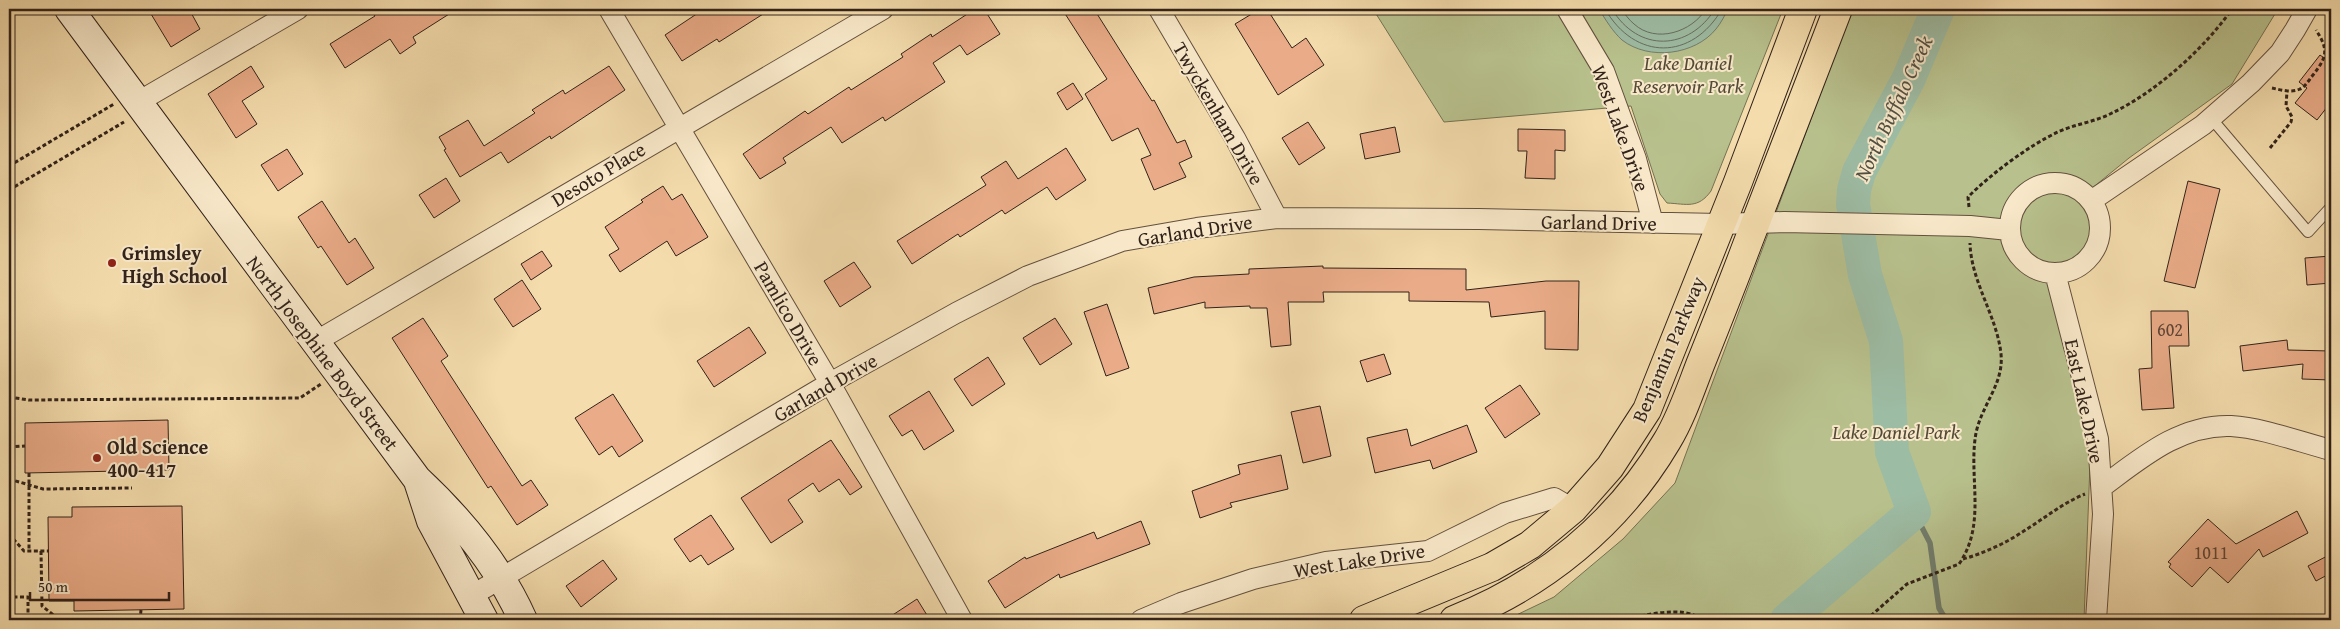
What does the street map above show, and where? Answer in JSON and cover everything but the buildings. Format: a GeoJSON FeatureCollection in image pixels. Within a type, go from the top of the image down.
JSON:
{"type":"FeatureCollection","features":[{"type":"Feature","properties":{"kind":"main road","name":"North Josephine Boyd Street"},"geometry":{"type":"LineString","coordinates":[[69,9],[417,479],[451,510],[500,579],[523,620]]}},
{"type":"Feature","properties":{"kind":"main road","name":"Benjamin Parkway"},"geometry":{"type":"LineString","coordinates":[[1364,620],[1492,567],[1530,545],[1573,509],[1610,467],[1647,410],[1803,9]]}},
{"type":"Feature","properties":{"kind":"main road","name":"Benjamin Parkway"},"geometry":{"type":"LineString","coordinates":[[1454,620],[1480,610],[1521,588],[1561,561],[1600,528],[1633,493],[1668,440],[1685,404],[1838,9]]}},
{"type":"Feature","properties":{"kind":"main road","name":"North Josephine Boyd Street"},"geometry":{"type":"LineString","coordinates":[[417,479],[430,521],[484,620]]}},
{"type":"Feature","properties":{"kind":"street"},"geometry":{"type":"LineString","coordinates":[[138,102],[298,9]]}},
{"type":"Feature","properties":{"kind":"street","name":"Pamlico Drive"},"geometry":{"type":"LineString","coordinates":[[609,9],[680,126],[830,384],[962,620]]}},
{"type":"Feature","properties":{"kind":"street","name":"Desoto Place"},"geometry":{"type":"LineString","coordinates":[[315,342],[680,126],[883,9]]}},
{"type":"Feature","properties":{"kind":"street","name":"Twyckenham Drive"},"geometry":{"type":"LineString","coordinates":[[1159,9],[1235,138],[1277,218]]}},
{"type":"Feature","properties":{"kind":"street","name":"West Lake Drive"},"geometry":{"type":"LineString","coordinates":[[1567,9],[1604,71],[1636,158],[1653,223]]}},
{"type":"Feature","properties":{"kind":"street"},"geometry":{"type":"LineString","coordinates":[[2091,201],[2151,162],[2211,118],[2251,83],[2310,18]]}},
{"type":"Feature","properties":{"kind":"street"},"geometry":{"type":"LineString","coordinates":[[2054,182],[2068,184],[2081,191],[2091,201],[2098,213],[2100,227],[2098,241],[2092,254],[2082,264],[2069,270],[2055,273],[2042,271],[2029,265],[2019,256],[2012,244],[2009,230],[2011,216],[2017,202],[2027,192],[2040,185],[2054,182]]}},
{"type":"Feature","properties":{"kind":"street","name":"Garland Drive"},"geometry":{"type":"LineString","coordinates":[[471,596],[830,384],[956,313],[1028,276],[1122,241],[1197,228],[1277,218],[1480,219],[1720,224],[1784,222],[1914,224],[1970,226],[2009,230]]}},
{"type":"Feature","properties":{"kind":"street","name":"East Lake Drive"},"geometry":{"type":"LineString","coordinates":[[2055,273],[2098,439],[2103,514],[2096,620]]}},
{"type":"Feature","properties":{"kind":"street"},"geometry":{"type":"LineString","coordinates":[[2102,488],[2163,443],[2184,434],[2210,427],[2247,429],[2331,450]]}},
{"type":"Feature","properties":{"kind":"street","name":"West Lake Drive"},"geometry":{"type":"LineString","coordinates":[[1140,620],[1254,579],[1308,566],[1326,562],[1428,551],[1505,513],[1554,498],[1573,509]]}},
{"type":"Feature","properties":{"kind":"lane"},"geometry":{"type":"LineString","coordinates":[[2211,118],[2308,232],[2331,207]]}},
{"type":"Feature","properties":{"kind":"path"},"geometry":{"type":"LineString","coordinates":[[1962,560],[1974,526],[1976,432],[1998,385],[2001,354],[1993,323],[1974,270],[1970,249],[1968,197],[1979,185],[2058,132],[2110,114],[2128,105],[2177,69],[2219,27],[2232,9]]}},
{"type":"Feature","properties":{"kind":"path"},"geometry":{"type":"LineString","coordinates":[[2271,87],[2287,90],[2303,87],[2324,60],[2325,52],[2322,42],[2310,18]]}},
{"type":"Feature","properties":{"kind":"path"},"geometry":{"type":"LineString","coordinates":[[2270,148],[2291,122],[2292,117],[2286,106],[2287,90]]}},
{"type":"Feature","properties":{"kind":"path"},"geometry":{"type":"LineString","coordinates":[[9,166],[138,102]]}},
{"type":"Feature","properties":{"kind":"path"},"geometry":{"type":"LineString","coordinates":[[9,190],[138,102]]}},
{"type":"Feature","properties":{"kind":"path"},"geometry":{"type":"LineString","coordinates":[[9,397],[30,400],[300,398],[324,382]]}},
{"type":"Feature","properties":{"kind":"path"},"geometry":{"type":"LineString","coordinates":[[9,447],[25,446]]}},
{"type":"Feature","properties":{"kind":"path"},"geometry":{"type":"LineString","coordinates":[[29,473],[29,551]]}},
{"type":"Feature","properties":{"kind":"path"},"geometry":{"type":"LineString","coordinates":[[9,479],[43,489],[132,488]]}},
{"type":"Feature","properties":{"kind":"path"},"geometry":{"type":"LineString","coordinates":[[1866,620],[1907,584],[1954,567],[1962,560],[1979,555],[2026,530],[2070,500],[2102,488]]}},
{"type":"Feature","properties":{"kind":"path"},"geometry":{"type":"LineString","coordinates":[[9,534],[24,551],[49,551]]}},
{"type":"Feature","properties":{"kind":"path"},"geometry":{"type":"LineString","coordinates":[[41,551],[42,606],[60,620]]}},
{"type":"Feature","properties":{"kind":"path"},"geometry":{"type":"LineString","coordinates":[[9,582],[10,597],[28,597],[28,620]]}},
{"type":"Feature","properties":{"kind":"path"},"geometry":{"type":"LineString","coordinates":[[140,620],[141,610]]}},
{"type":"Feature","properties":{"kind":"path"},"geometry":{"type":"LineString","coordinates":[[1622,620],[1671,611],[1698,617],[1700,620]]}},
{"type":"Feature","properties":{"kind":"green space","name":"Lake Daniel Reservoir Park"},"geometry":{"type":"Polygon","coordinates":[[[1373,9],[1783,9],[1711,191],[1701,201],[1686,204],[1667,203],[1660,194],[1631,106],[1444,122],[1373,9]]]}},
{"type":"Feature","properties":{"kind":"green space","name":"Lake Daniel Park"},"geometry":{"type":"Polygon","coordinates":[[[1852,9],[2278,9],[2232,84],[2129,158],[2091,189],[2093,223],[2091,242],[2076,262],[2053,266],[2091,438],[2084,620],[1506,620],[1554,597],[1623,539],[1675,483],[1852,9]]]}},
{"type":"Feature","properties":{"kind":"water"},"geometry":{"type":"Polygon","coordinates":[[[1599,9],[1728,9],[1716,29],[1696,45],[1671,52],[1658,53],[1633,47],[1622,40],[1599,9]]]}},
{"type":"Feature","properties":{"kind":"waterway","name":"North Buffalo Creek"},"geometry":{"type":"LineString","coordinates":[[1787,620],[1914,512],[1892,452],[1886,341],[1865,275],[1853,204],[1854,190],[1859,172],[1909,78],[1938,9]]}},
{"type":"Feature","properties":{"kind":"waterway"},"geometry":{"type":"LineString","coordinates":[[1914,512],[1930,543],[1939,608],[1946,620]]}},
{"type":"Feature","properties":{"kind":"place","name":"Grimsley High School"},"geometry":{"type":"Point","coordinates":[112,263]}},
{"type":"Feature","properties":{"kind":"place","name":"Old Science 400-417"},"geometry":{"type":"Point","coordinates":[97,458]}}]}
